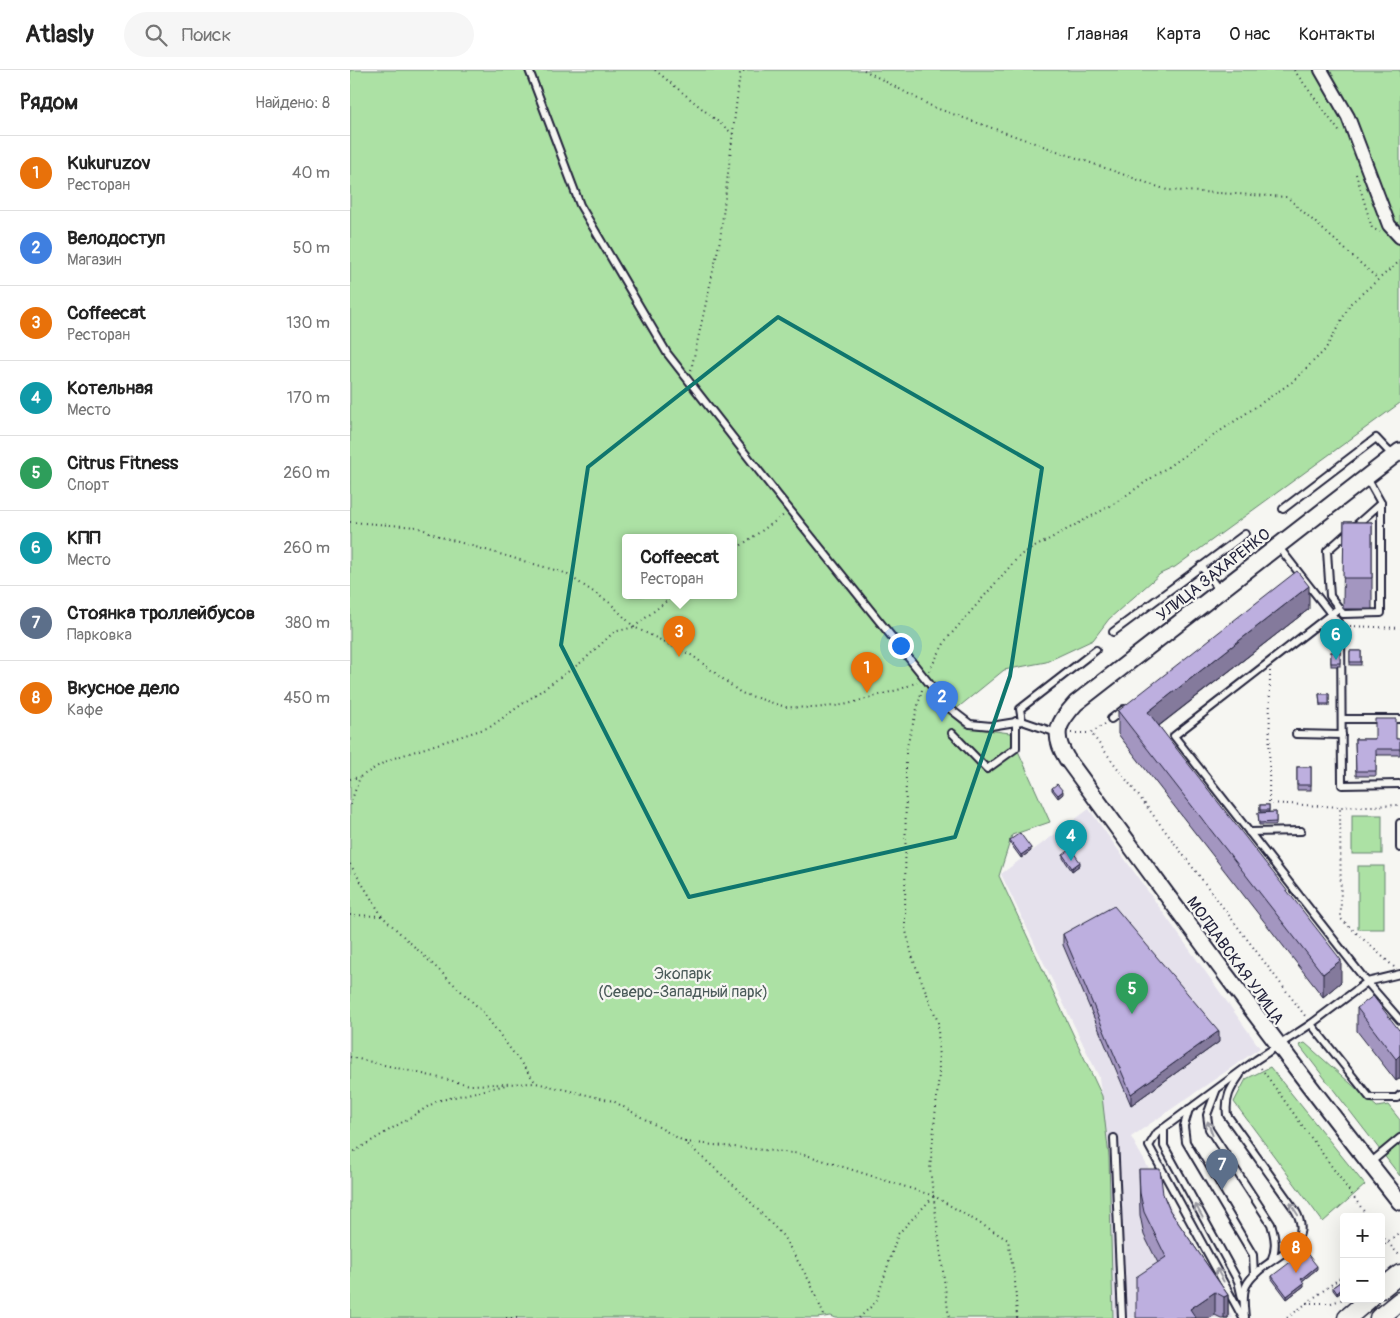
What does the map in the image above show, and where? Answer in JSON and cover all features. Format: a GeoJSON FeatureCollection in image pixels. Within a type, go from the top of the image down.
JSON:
{"type":"FeatureCollection","features":[{"type":"Feature","properties":{"kind":"main road"},"geometry":{"type":"LineString","coordinates":[[1385,1286],[1400,1274]]}},
{"type":"Feature","properties":{"kind":"main road"},"geometry":{"type":"LineString","coordinates":[[1379,1318],[1400,1301]]}},
{"type":"Feature","properties":{"kind":"main road"},"geometry":{"type":"LineString","coordinates":[[1347,1318],[1364,1303]]}},
{"type":"Feature","properties":{"kind":"street"},"geometry":{"type":"LineString","coordinates":[[1321,70],[1348,117],[1389,225],[1400,236]]}},
{"type":"Feature","properties":{"kind":"street","name":"УЛИЦА ЗАХАРЕНКО"},"geometry":{"type":"LineString","coordinates":[[1057,733],[1064,717],[1076,703],[1397,453]]}},
{"type":"Feature","properties":{"kind":"street","name":"МОЛДАВСКАЯ УЛИЦА"},"geometry":{"type":"LineString","coordinates":[[1057,733],[1059,747],[1067,758],[1278,1045],[1400,1202]]}},
{"type":"Feature","properties":{"kind":"lane"},"geometry":{"type":"LineString","coordinates":[[528,70],[580,205],[667,353],[790,511],[949,708],[970,724],[991,726],[1019,721],[1057,733]]}},
{"type":"Feature","properties":{"kind":"lane"},"geometry":{"type":"LineString","coordinates":[[1283,509],[1376,438],[1397,453]]}},
{"type":"Feature","properties":{"kind":"lane"},"geometry":{"type":"LineString","coordinates":[[1367,477],[1381,503],[1381,613],[1343,614],[1330,596],[1327,551],[1381,503]]}},
{"type":"Feature","properties":{"kind":"lane"},"geometry":{"type":"LineString","coordinates":[[1113,632],[1245,534]]}},
{"type":"Feature","properties":{"kind":"lane"},"geometry":{"type":"LineString","coordinates":[[1278,546],[1341,626],[1342,785],[1400,784]]}},
{"type":"Feature","properties":{"kind":"lane"},"geometry":{"type":"LineString","coordinates":[[1201,566],[1220,591]]}},
{"type":"Feature","properties":{"kind":"lane"},"geometry":{"type":"LineString","coordinates":[[1291,580],[1299,573]]}},
{"type":"Feature","properties":{"kind":"lane"},"geometry":{"type":"LineString","coordinates":[[1339,608],[1174,736],[1367,982],[1400,1020]]}},
{"type":"Feature","properties":{"kind":"lane"},"geometry":{"type":"LineString","coordinates":[[952,733],[987,768],[1016,748],[1020,709],[1096,650]]}},
{"type":"Feature","properties":{"kind":"lane"},"geometry":{"type":"LineString","coordinates":[[1111,719],[1134,701]]}},
{"type":"Feature","properties":{"kind":"lane"},"geometry":{"type":"LineString","coordinates":[[1342,719],[1400,719]]}},
{"type":"Feature","properties":{"kind":"lane"},"geometry":{"type":"LineString","coordinates":[[1296,734],[1342,735]]}},
{"type":"Feature","properties":{"kind":"lane"},"geometry":{"type":"LineString","coordinates":[[1400,823],[1400,848]]}},
{"type":"Feature","properties":{"kind":"lane"},"geometry":{"type":"LineString","coordinates":[[1249,832],[1301,831]]}},
{"type":"Feature","properties":{"kind":"lane"},"geometry":{"type":"LineString","coordinates":[[1244,1318],[1148,1146],[1157,1133],[1189,1109],[1256,1060],[1311,1024],[1367,982],[1400,973]]}},
{"type":"Feature","properties":{"kind":"lane"},"geometry":{"type":"LineString","coordinates":[[1311,1024],[1370,1098],[1399,1098]]}},
{"type":"Feature","properties":{"kind":"lane"},"geometry":{"type":"LineString","coordinates":[[1243,1301],[1246,1288],[1254,1275],[1297,1242],[1302,1232],[1301,1220],[1227,1115],[1226,1102],[1229,1090],[1244,1069]]}},
{"type":"Feature","properties":{"kind":"lane"},"geometry":{"type":"LineString","coordinates":[[1217,1089],[1208,1110],[1209,1129],[1272,1224],[1275,1245],[1270,1262]]}},
{"type":"Feature","properties":{"kind":"lane"},"geometry":{"type":"LineString","coordinates":[[1189,1109],[1184,1126],[1186,1142],[1254,1255],[1254,1275]]}},
{"type":"Feature","properties":{"kind":"lane"},"geometry":{"type":"LineString","coordinates":[[1164,1128],[1164,1146],[1238,1281],[1243,1301],[1244,1318]]}},
{"type":"Feature","properties":{"kind":"lane"},"geometry":{"type":"LineString","coordinates":[[1114,1138],[1122,1318]]}},
{"type":"Feature","properties":{"kind":"lane"},"geometry":{"type":"LineString","coordinates":[[1370,1163],[1400,1138]]}},
{"type":"Feature","properties":{"kind":"path"},"geometry":{"type":"LineString","coordinates":[[655,70],[732,134]]}},
{"type":"Feature","properties":{"kind":"path"},"geometry":{"type":"LineString","coordinates":[[688,380],[720,240],[740,73],[745,70]]}},
{"type":"Feature","properties":{"kind":"path"},"geometry":{"type":"LineString","coordinates":[[864,70],[933,107],[1167,190],[1287,197],[1378,279]]}},
{"type":"Feature","properties":{"kind":"path"},"geometry":{"type":"LineString","coordinates":[[1294,70],[1346,141]]}},
{"type":"Feature","properties":{"kind":"path"},"geometry":{"type":"LineString","coordinates":[[1354,167],[1372,228],[1386,236]]}},
{"type":"Feature","properties":{"kind":"path"},"geometry":{"type":"LineString","coordinates":[[949,1318],[930,1169],[939,1075],[938,1022],[912,959],[905,927],[906,750],[926,678],[946,640],[1020,555],[1112,505],[1292,382],[1325,350],[1351,304],[1400,261]]}},
{"type":"Feature","properties":{"kind":"path"},"geometry":{"type":"LineString","coordinates":[[737,548],[790,511]]}},
{"type":"Feature","properties":{"kind":"path"},"geometry":{"type":"LineString","coordinates":[[350,522],[417,527],[441,537],[565,573],[610,603],[634,627],[693,656],[741,692],[786,707],[814,708],[844,705],[901,689],[926,678]]}},
{"type":"Feature","properties":{"kind":"path"},"geometry":{"type":"LineString","coordinates":[[350,780],[360,777],[388,760],[490,727],[583,661],[614,632],[634,627],[669,599]]}},
{"type":"Feature","properties":{"kind":"path"},"geometry":{"type":"LineString","coordinates":[[1341,626],[1400,628]]}},
{"type":"Feature","properties":{"kind":"path"},"geometry":{"type":"LineString","coordinates":[[1270,661],[1270,803],[1340,807],[1400,806]]}},
{"type":"Feature","properties":{"kind":"path"},"geometry":{"type":"LineString","coordinates":[[1057,733],[1091,733],[1111,719]]}},
{"type":"Feature","properties":{"kind":"path"},"geometry":{"type":"LineString","coordinates":[[1091,733],[1311,1024]]}},
{"type":"Feature","properties":{"kind":"path"},"geometry":{"type":"LineString","coordinates":[[350,804],[360,777]]}},
{"type":"Feature","properties":{"kind":"path"},"geometry":{"type":"LineString","coordinates":[[1340,807],[1341,919],[1400,973]]}},
{"type":"Feature","properties":{"kind":"path"},"geometry":{"type":"LineString","coordinates":[[350,864],[382,916],[482,1011],[536,1083]]}},
{"type":"Feature","properties":{"kind":"path"},"geometry":{"type":"LineString","coordinates":[[350,915],[382,916]]}},
{"type":"Feature","properties":{"kind":"path"},"geometry":{"type":"LineString","coordinates":[[350,1057],[470,1085],[536,1083],[613,1101],[685,1142],[738,1190],[783,1236],[810,1282],[824,1318]]}},
{"type":"Feature","properties":{"kind":"path"},"geometry":{"type":"LineString","coordinates":[[1256,1060],[1365,1213]]}},
{"type":"Feature","properties":{"kind":"path"},"geometry":{"type":"LineString","coordinates":[[350,1154],[437,1101],[512,1084]]}},
{"type":"Feature","properties":{"kind":"path"},"geometry":{"type":"LineString","coordinates":[[685,1142],[804,1154],[934,1196],[1008,1240],[1015,1281],[1017,1318]]}},
{"type":"Feature","properties":{"kind":"path"},"geometry":{"type":"LineString","coordinates":[[859,1318],[876,1302],[898,1234],[934,1196]]}},
{"type":"Feature","properties":{"kind":"path"},"geometry":{"type":"LineString","coordinates":[[1387,1243],[1400,1232]]}},
{"type":"Feature","properties":{"kind":"path"},"geometry":{"type":"LineString","coordinates":[[1385,1240],[1400,1256]]}},
{"type":"Feature","properties":{"kind":"path"},"geometry":{"type":"LineString","coordinates":[[1287,1318],[1340,1278]]}},
{"type":"Feature","properties":{"kind":"path"},"geometry":{"type":"LineString","coordinates":[[1306,1303],[1331,1303],[1340,1300]]}},
{"type":"Feature","properties":{"kind":"path"},"geometry":{"type":"LineString","coordinates":[[506,1318],[518,1318]]}},
{"type":"Feature","properties":{"kind":"highlighted area"},"geometry":{"type":"Polygon","coordinates":[[[778,317],[1042,468],[1010,676],[955,837],[689,897],[561,645],[588,467],[778,317]]]}},
{"type":"Feature","properties":{"kind":"shaded area"},"geometry":{"type":"Polygon","coordinates":[[[1089,809],[1260,1048],[1131,1137],[1233,1318],[1113,1318],[1109,1157],[1099,1077],[1001,874],[1089,809]]]}},
{"type":"Feature","properties":{"kind":"green space","name":"Экопарк (Северо-Западный парк)"},"geometry":{"type":"Polygon","coordinates":[[[350,70],[1400,70],[1400,403],[1175,567],[1160,574],[1109,619],[1093,640],[1046,662],[1004,670],[950,714],[965,727],[1010,733],[1050,822],[1012,835],[999,876],[1102,1096],[1109,1157],[1113,1318],[836,1318],[831,1316],[817,1318],[350,1318],[350,70]]]}},
{"type":"Feature","properties":{"kind":"green space"},"geometry":{"type":"Polygon","coordinates":[[[1352,815],[1382,815],[1382,854],[1352,854],[1352,815]]]}},
{"type":"Feature","properties":{"kind":"green space"},"geometry":{"type":"Polygon","coordinates":[[[1358,866],[1384,866],[1384,929],[1358,929],[1358,866]]]}},
{"type":"Feature","properties":{"kind":"green space"},"geometry":{"type":"Polygon","coordinates":[[[1305,1043],[1377,1107],[1388,1105],[1400,1120],[1400,1176],[1299,1045],[1305,1043]]]}},
{"type":"Feature","properties":{"kind":"green space"},"geometry":{"type":"Polygon","coordinates":[[[1270,1067],[1365,1185],[1323,1222],[1234,1102],[1246,1079],[1270,1067]]]}},
{"type":"Feature","properties":{"kind":"building"},"geometry":{"type":"Polygon","coordinates":[[[1344,522],[1372,522],[1372,578],[1343,578],[1344,522]]]}},
{"type":"Feature","properties":{"kind":"building"},"geometry":{"type":"Polygon","coordinates":[[[1297,571],[1309,586],[1148,712],[1341,960],[1323,974],[1118,711],[1297,571]]]}},
{"type":"Feature","properties":{"kind":"building"},"geometry":{"type":"Polygon","coordinates":[[[1350,651],[1361,651],[1361,662],[1350,662],[1350,651]]]}},
{"type":"Feature","properties":{"kind":"building"},"geometry":{"type":"Polygon","coordinates":[[[1331,652],[1340,652],[1340,663],[1331,663],[1331,652]]]}},
{"type":"Feature","properties":{"kind":"building"},"geometry":{"type":"Polygon","coordinates":[[[1319,694],[1329,694],[1329,704],[1320,704],[1319,694]]]}},
{"type":"Feature","properties":{"kind":"building"},"geometry":{"type":"Polygon","coordinates":[[[1375,719],[1396,719],[1396,739],[1400,739],[1400,749],[1376,749],[1376,771],[1356,771],[1355,739],[1375,739],[1375,719]]]}},
{"type":"Feature","properties":{"kind":"building"},"geometry":{"type":"Polygon","coordinates":[[[1297,767],[1311,767],[1311,785],[1297,785],[1297,767]]]}},
{"type":"Feature","properties":{"kind":"building"},"geometry":{"type":"Polygon","coordinates":[[[1057,784],[1063,791],[1058,795],[1052,788],[1057,784]]]}},
{"type":"Feature","properties":{"kind":"building"},"geometry":{"type":"Polygon","coordinates":[[[1260,805],[1269,805],[1269,810],[1260,810],[1260,805]]]}},
{"type":"Feature","properties":{"kind":"building"},"geometry":{"type":"Polygon","coordinates":[[[1276,812],[1276,822],[1259,823],[1258,813],[1276,812]]]}},
{"type":"Feature","properties":{"kind":"building"},"geometry":{"type":"Polygon","coordinates":[[[1020,833],[1031,848],[1021,855],[1010,840],[1020,833]]]}},
{"type":"Feature","properties":{"kind":"building"},"geometry":{"type":"Polygon","coordinates":[[[1071,849],[1080,862],[1072,868],[1063,855],[1071,849]]]}},
{"type":"Feature","properties":{"kind":"building"},"geometry":{"type":"Polygon","coordinates":[[[1114,906],[1219,1031],[1131,1094],[1063,934],[1114,906]]]}},
{"type":"Feature","properties":{"kind":"building"},"geometry":{"type":"Polygon","coordinates":[[[1373,996],[1400,1029],[1400,1055],[1396,1059],[1357,1008],[1373,996]]]}},
{"type":"Feature","properties":{"kind":"building"},"geometry":{"type":"Polygon","coordinates":[[[1139,1169],[1160,1169],[1163,1194],[1170,1211],[1228,1295],[1224,1297],[1215,1292],[1190,1309],[1196,1318],[1136,1318],[1136,1277],[1166,1257],[1144,1212],[1140,1193],[1139,1169]]]}},
{"type":"Feature","properties":{"kind":"building"},"geometry":{"type":"Polygon","coordinates":[[[1305,1251],[1317,1266],[1301,1279],[1304,1283],[1287,1296],[1272,1276],[1305,1251]]]}},
{"type":"Feature","properties":{"kind":"building"},"geometry":{"type":"Polygon","coordinates":[[[1340,1282],[1340,1290],[1337,1293],[1333,1287],[1340,1282]]]}},
{"type":"Feature","properties":{"kind":"place","name":"Coffeecat"},"geometry":{"type":"Point","coordinates":[679,657]}},
{"type":"Feature","properties":{"kind":"place","name":"КПП"},"geometry":{"type":"Point","coordinates":[1336,660]}},
{"type":"Feature","properties":{"kind":"place","name":"Kukuruzov"},"geometry":{"type":"Point","coordinates":[867,693]}},
{"type":"Feature","properties":{"kind":"place","name":"Велодоступ"},"geometry":{"type":"Point","coordinates":[942,722]}},
{"type":"Feature","properties":{"kind":"place","name":"Котельная"},"geometry":{"type":"Point","coordinates":[1071,861]}},
{"type":"Feature","properties":{"kind":"place","name":"Citrus Fitness"},"geometry":{"type":"Point","coordinates":[1132,1014]}},
{"type":"Feature","properties":{"kind":"place","name":"Стоянка троллейбусов"},"geometry":{"type":"Point","coordinates":[1222,1190]}},
{"type":"Feature","properties":{"kind":"place","name":"Вкусное дело"},"geometry":{"type":"Point","coordinates":[1296,1273]}}]}
